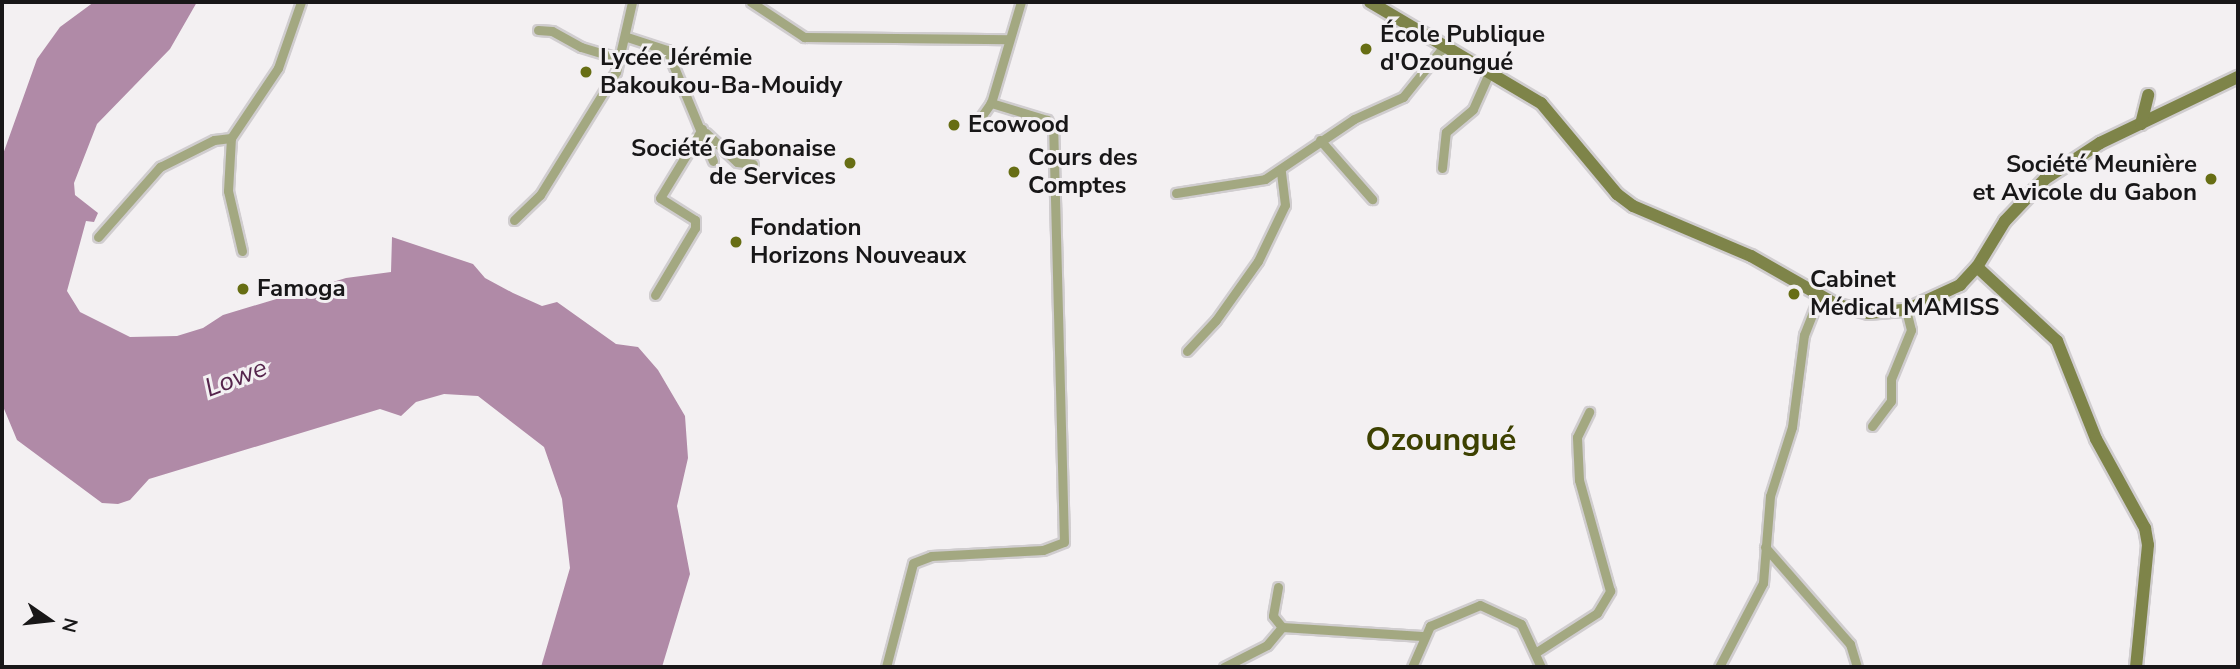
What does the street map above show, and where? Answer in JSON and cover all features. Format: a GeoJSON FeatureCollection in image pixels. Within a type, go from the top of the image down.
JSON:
{"type":"FeatureCollection","features":[{"type":"Feature","properties":{"kind":"street"},"geometry":{"type":"LineString","coordinates":[[242,251],[228,191],[231,138],[278,68],[301,2]]}},
{"type":"Feature","properties":{"kind":"street"},"geometry":{"type":"LineString","coordinates":[[514,220],[540,195],[621,59],[632,2]]}},
{"type":"Feature","properties":{"kind":"street"},"geometry":{"type":"LineString","coordinates":[[751,2],[804,37],[1009,39]]}},
{"type":"Feature","properties":{"kind":"street"},"geometry":{"type":"LineString","coordinates":[[974,127],[991,103],[1021,2]]}},
{"type":"Feature","properties":{"kind":"street"},"geometry":{"type":"LineString","coordinates":[[1370,2],[1490,71],[1551,111],[1617,194],[1633,206],[1751,256],[1819,297],[1868,313],[1906,310],[1944,295],[1978,267],[2005,221],[2045,179],[2100,143],[2238,76]]}},
{"type":"Feature","properties":{"kind":"street"},"geometry":{"type":"LineString","coordinates":[[538,30],[552,31],[581,47],[621,59]]}},
{"type":"Feature","properties":{"kind":"street"},"geometry":{"type":"LineString","coordinates":[[626,37],[667,50],[713,160]]}},
{"type":"Feature","properties":{"kind":"street"},"geometry":{"type":"LineString","coordinates":[[1176,193],[1265,179],[1282,170],[1320,140],[1403,97],[1445,45]]}},
{"type":"Feature","properties":{"kind":"street"},"geometry":{"type":"LineString","coordinates":[[1441,168],[1446,132],[1473,109],[1490,71]]}},
{"type":"Feature","properties":{"kind":"street"},"geometry":{"type":"LineString","coordinates":[[2141,124],[2148,95],[2169,110]]}},
{"type":"Feature","properties":{"kind":"street"},"geometry":{"type":"LineString","coordinates":[[886,667],[914,563],[931,556],[1043,550],[1064,542],[1053,130],[1047,120],[991,103]]}},
{"type":"Feature","properties":{"kind":"street"},"geometry":{"type":"LineString","coordinates":[[702,129],[737,162],[752,164]]}},
{"type":"Feature","properties":{"kind":"street"},"geometry":{"type":"LineString","coordinates":[[655,295],[695,228],[695,220],[660,198],[702,129]]}},
{"type":"Feature","properties":{"kind":"street"},"geometry":{"type":"LineString","coordinates":[[98,237],[160,167],[214,141],[231,138]]}},
{"type":"Feature","properties":{"kind":"street"},"geometry":{"type":"LineString","coordinates":[[1320,140],[1373,199]]}},
{"type":"Feature","properties":{"kind":"street"},"geometry":{"type":"LineString","coordinates":[[1187,351],[1216,320],[1258,261],[1284,205],[1282,170]]}},
{"type":"Feature","properties":{"kind":"street"},"geometry":{"type":"LineString","coordinates":[[1978,267],[2057,341],[2096,439],[2145,528],[2148,545],[2136,667]]}},
{"type":"Feature","properties":{"kind":"street"},"geometry":{"type":"LineString","coordinates":[[1719,667],[1763,583],[1770,496],[1792,427],[1804,335],[1819,297]]}},
{"type":"Feature","properties":{"kind":"street"},"geometry":{"type":"LineString","coordinates":[[1872,426],[1891,401],[1891,379],[1911,330],[1906,310]]}},
{"type":"Feature","properties":{"kind":"street"},"geometry":{"type":"LineString","coordinates":[[1535,653],[1597,613],[1611,591],[1579,480],[1577,437],[1589,412]]}},
{"type":"Feature","properties":{"kind":"street"},"geometry":{"type":"LineString","coordinates":[[1765,545],[1850,644],[1857,667]]}},
{"type":"Feature","properties":{"kind":"street"},"geometry":{"type":"LineString","coordinates":[[1278,587],[1273,616],[1282,627],[1422,636]]}},
{"type":"Feature","properties":{"kind":"street"},"geometry":{"type":"LineString","coordinates":[[1412,667],[1422,636],[1440,620],[1480,605],[1515,619],[1541,667]]}},
{"type":"Feature","properties":{"kind":"street"},"geometry":{"type":"LineString","coordinates":[[1224,667],[1267,645],[1282,627]]}},
{"type":"Feature","properties":{"kind":"water","name":"Lowe"},"geometry":{"type":"Polygon","coordinates":[[[94,2],[197,2],[170,49],[97,124],[74,183],[75,195],[98,213],[94,222],[86,221],[67,291],[80,312],[130,337],[177,336],[203,328],[223,315],[346,278],[391,272],[392,237],[473,264],[485,278],[513,293],[542,306],[557,302],[616,344],[638,347],[658,370],[685,416],[688,458],[677,506],[690,574],[662,667],[541,667],[570,568],[562,499],[544,447],[478,396],[444,394],[416,402],[401,416],[380,409],[149,479],[130,500],[118,504],[102,503],[17,440],[2,404],[2,157],[37,59],[60,27],[94,2]]]}},
{"type":"Feature","properties":{"kind":"place","name":"École Publique d'Ozoungué"},"geometry":{"type":"Point","coordinates":[1366,49]}},
{"type":"Feature","properties":{"kind":"place","name":"Lycée Jérémie Bakoukou-Ba-Mouidy"},"geometry":{"type":"Point","coordinates":[586,72]}},
{"type":"Feature","properties":{"kind":"place","name":"Ecowood"},"geometry":{"type":"Point","coordinates":[954,125]}},
{"type":"Feature","properties":{"kind":"place","name":"Société Gabonaise de Services"},"geometry":{"type":"Point","coordinates":[850,163]}},
{"type":"Feature","properties":{"kind":"place","name":"Cours des Comptes"},"geometry":{"type":"Point","coordinates":[1014,172]}},
{"type":"Feature","properties":{"kind":"place","name":"Société Meunière et Avicole du Gabon"},"geometry":{"type":"Point","coordinates":[2211,179]}},
{"type":"Feature","properties":{"kind":"place","name":"Fondation Horizons Nouveaux"},"geometry":{"type":"Point","coordinates":[736,242]}},
{"type":"Feature","properties":{"kind":"place","name":"Famoga"},"geometry":{"type":"Point","coordinates":[243,289]}},
{"type":"Feature","properties":{"kind":"place","name":"Cabinet Médical MAMISS"},"geometry":{"type":"Point","coordinates":[1794,294]}},
{"type":"Feature","properties":{"kind":"district","name":"Ozoungué"},"geometry":{"type":"Point","coordinates":[1441,440]}}]}
